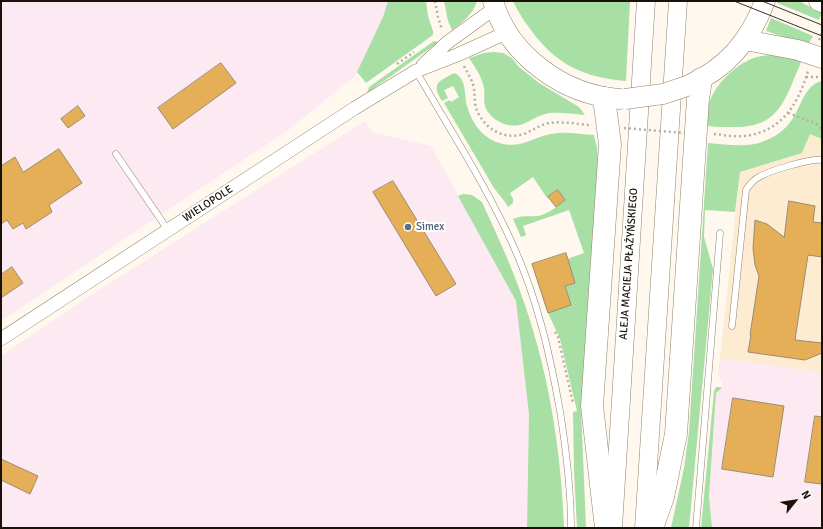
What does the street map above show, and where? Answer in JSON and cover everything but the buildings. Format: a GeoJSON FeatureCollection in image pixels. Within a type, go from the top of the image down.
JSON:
{"type":"FeatureCollection","features":[{"type":"Feature","properties":{"kind":"highway"},"geometry":{"type":"LineString","coordinates":[[652,528],[663,497],[676,434],[697,112],[694,82]]}},
{"type":"Feature","properties":{"kind":"highway"},"geometry":{"type":"LineString","coordinates":[[606,528],[592,406],[610,144],[615,98]]}},
{"type":"Feature","properties":{"kind":"main road","name":"ALEJA MACIEJA PŁAŻYŃSKIEGO"},"geometry":{"type":"LineString","coordinates":[[612,528],[646,1]]}},
{"type":"Feature","properties":{"kind":"main road"},"geometry":{"type":"LineString","coordinates":[[644,528],[678,1]]}},
{"type":"Feature","properties":{"kind":"main road"},"geometry":{"type":"LineString","coordinates":[[494,4],[508,32],[529,59],[556,80],[582,92],[615,98],[662,94],[694,82],[725,62],[745,40],[757,20],[765,1]]}},
{"type":"Feature","properties":{"kind":"main road"},"geometry":{"type":"LineString","coordinates":[[745,40],[798,50],[815,64]]}},
{"type":"Feature","properties":{"kind":"street","name":"WIELOPOLE"},"geometry":{"type":"LineString","coordinates":[[416,71],[494,4]]}},
{"type":"Feature","properties":{"kind":"street","name":"WIELOPOLE"},"geometry":{"type":"LineString","coordinates":[[1,339],[355,108],[416,71],[457,55],[508,32]]}},
{"type":"Feature","properties":{"kind":"lane"},"geometry":{"type":"LineString","coordinates":[[416,71],[478,176],[500,218],[514,246],[532,296],[549,357],[559,405],[568,468],[571,528]]}},
{"type":"Feature","properties":{"kind":"lane"},"geometry":{"type":"LineString","coordinates":[[116,154],[168,230]]}},
{"type":"Feature","properties":{"kind":"lane"},"geometry":{"type":"LineString","coordinates":[[732,326],[746,190],[752,181],[761,176],[806,161],[822,160]]}},
{"type":"Feature","properties":{"kind":"lane"},"geometry":{"type":"LineString","coordinates":[[696,528],[720,233]]}},
{"type":"Feature","properties":{"kind":"path"},"geometry":{"type":"LineString","coordinates":[[435,1],[442,32]]}},
{"type":"Feature","properties":{"kind":"path"},"geometry":{"type":"LineString","coordinates":[[709,134],[744,136],[764,132],[780,122],[795,103],[806,77],[815,64]]}},
{"type":"Feature","properties":{"kind":"path"},"geometry":{"type":"LineString","coordinates":[[463,65],[471,78],[477,111],[484,122],[493,131],[502,135],[512,136],[523,134],[550,123],[590,125]]}},
{"type":"Feature","properties":{"kind":"path"},"geometry":{"type":"LineString","coordinates":[[806,77],[822,77]]}},
{"type":"Feature","properties":{"kind":"path"},"geometry":{"type":"LineString","coordinates":[[788,113],[815,123],[822,129]]}},
{"type":"Feature","properties":{"kind":"path"},"geometry":{"type":"LineString","coordinates":[[624,128],[684,133]]}},
{"type":"Feature","properties":{"kind":"shaded area"},"geometry":{"type":"Polygon","coordinates":[[[1,1],[388,1],[383,17],[355,76],[287,131],[1,321],[1,1]]]}},
{"type":"Feature","properties":{"kind":"shaded area"},"geometry":{"type":"Polygon","coordinates":[[[365,121],[372,132],[431,146],[516,301],[524,348],[529,414],[527,528],[1,528],[1,356],[85,299],[365,121]]]}},
{"type":"Feature","properties":{"kind":"shaded area"},"geometry":{"type":"Polygon","coordinates":[[[810,134],[822,139],[822,373],[720,358],[740,172],[802,153],[810,134]]]}},
{"type":"Feature","properties":{"kind":"shaded area"},"geometry":{"type":"Polygon","coordinates":[[[720,358],[822,373],[822,528],[712,528],[709,497],[716,393],[721,389],[722,382],[718,375],[720,358]]]}},
{"type":"Feature","properties":{"kind":"green space"},"geometry":{"type":"Polygon","coordinates":[[[388,1],[426,1],[433,35],[366,83],[357,72],[383,17],[388,1]]]}},
{"type":"Feature","properties":{"kind":"green space"},"geometry":{"type":"Polygon","coordinates":[[[444,1],[477,1],[470,14],[464,21],[452,30],[448,21],[444,1]]]}},
{"type":"Feature","properties":{"kind":"green space"},"geometry":{"type":"Polygon","coordinates":[[[513,1],[630,1],[626,81],[597,77],[584,73],[561,60],[540,42],[524,20],[513,1]]]}},
{"type":"Feature","properties":{"kind":"green space"},"geometry":{"type":"Polygon","coordinates":[[[778,1],[799,1],[822,13],[819,20],[777,3],[778,1]]]}},
{"type":"Feature","properties":{"kind":"green space"},"geometry":{"type":"Polygon","coordinates":[[[771,18],[813,36],[808,45],[766,31],[771,18]]]}},
{"type":"Feature","properties":{"kind":"green space"},"geometry":{"type":"Polygon","coordinates":[[[434,41],[439,42],[367,93],[369,87],[434,41]]]}},
{"type":"Feature","properties":{"kind":"green space"},"geometry":{"type":"Polygon","coordinates":[[[484,53],[503,53],[512,58],[518,66],[539,83],[579,107],[585,115],[549,113],[523,124],[513,126],[497,121],[486,109],[482,80],[469,58],[484,53]]]}},
{"type":"Feature","properties":{"kind":"green space"},"geometry":{"type":"Polygon","coordinates":[[[773,55],[802,60],[791,87],[779,108],[771,117],[761,123],[748,126],[707,126],[708,107],[711,99],[714,92],[725,78],[744,62],[756,57],[773,55]]]}},
{"type":"Feature","properties":{"kind":"green space"},"geometry":{"type":"Polygon","coordinates":[[[454,73],[461,78],[463,83],[467,106],[472,119],[485,135],[496,142],[516,145],[545,135],[556,133],[594,135],[598,163],[581,408],[586,528],[577,528],[573,412],[577,411],[560,339],[548,313],[571,305],[565,286],[575,283],[567,259],[584,253],[569,210],[523,226],[526,235],[521,237],[513,219],[545,214],[553,210],[565,200],[558,190],[547,198],[533,177],[510,193],[513,203],[508,207],[494,188],[444,103],[450,100],[451,102],[459,97],[453,86],[444,90],[448,98],[442,101],[439,95],[437,87],[440,81],[454,73]]]}},
{"type":"Feature","properties":{"kind":"green space"},"geometry":{"type":"Polygon","coordinates":[[[822,81],[822,139],[810,134],[802,153],[740,172],[735,212],[705,210],[704,237],[713,269],[689,528],[671,528],[684,468],[689,432],[708,143],[749,145],[770,139],[780,133],[788,125],[811,87],[822,81]]]}},
{"type":"Feature","properties":{"kind":"green space"},"geometry":{"type":"Polygon","coordinates":[[[463,194],[472,195],[482,202],[511,268],[530,320],[545,378],[556,437],[560,467],[564,528],[527,528],[529,414],[516,301],[458,196],[463,194]]]}},
{"type":"Feature","properties":{"kind":"green space"},"geometry":{"type":"Polygon","coordinates":[[[716,387],[721,387],[721,389],[716,393],[709,497],[712,528],[701,528],[714,391],[716,387]]]}},
{"type":"Feature","properties":{"kind":"tram line"},"geometry":{"type":"LineString","coordinates":[[734,1],[822,36]]}},
{"type":"Feature","properties":{"kind":"tram line"},"geometry":{"type":"LineString","coordinates":[[762,1],[822,25]]}},
{"type":"Feature","properties":{"kind":"place","name":"Simex"},"geometry":{"type":"Point","coordinates":[408,227]}}]}
